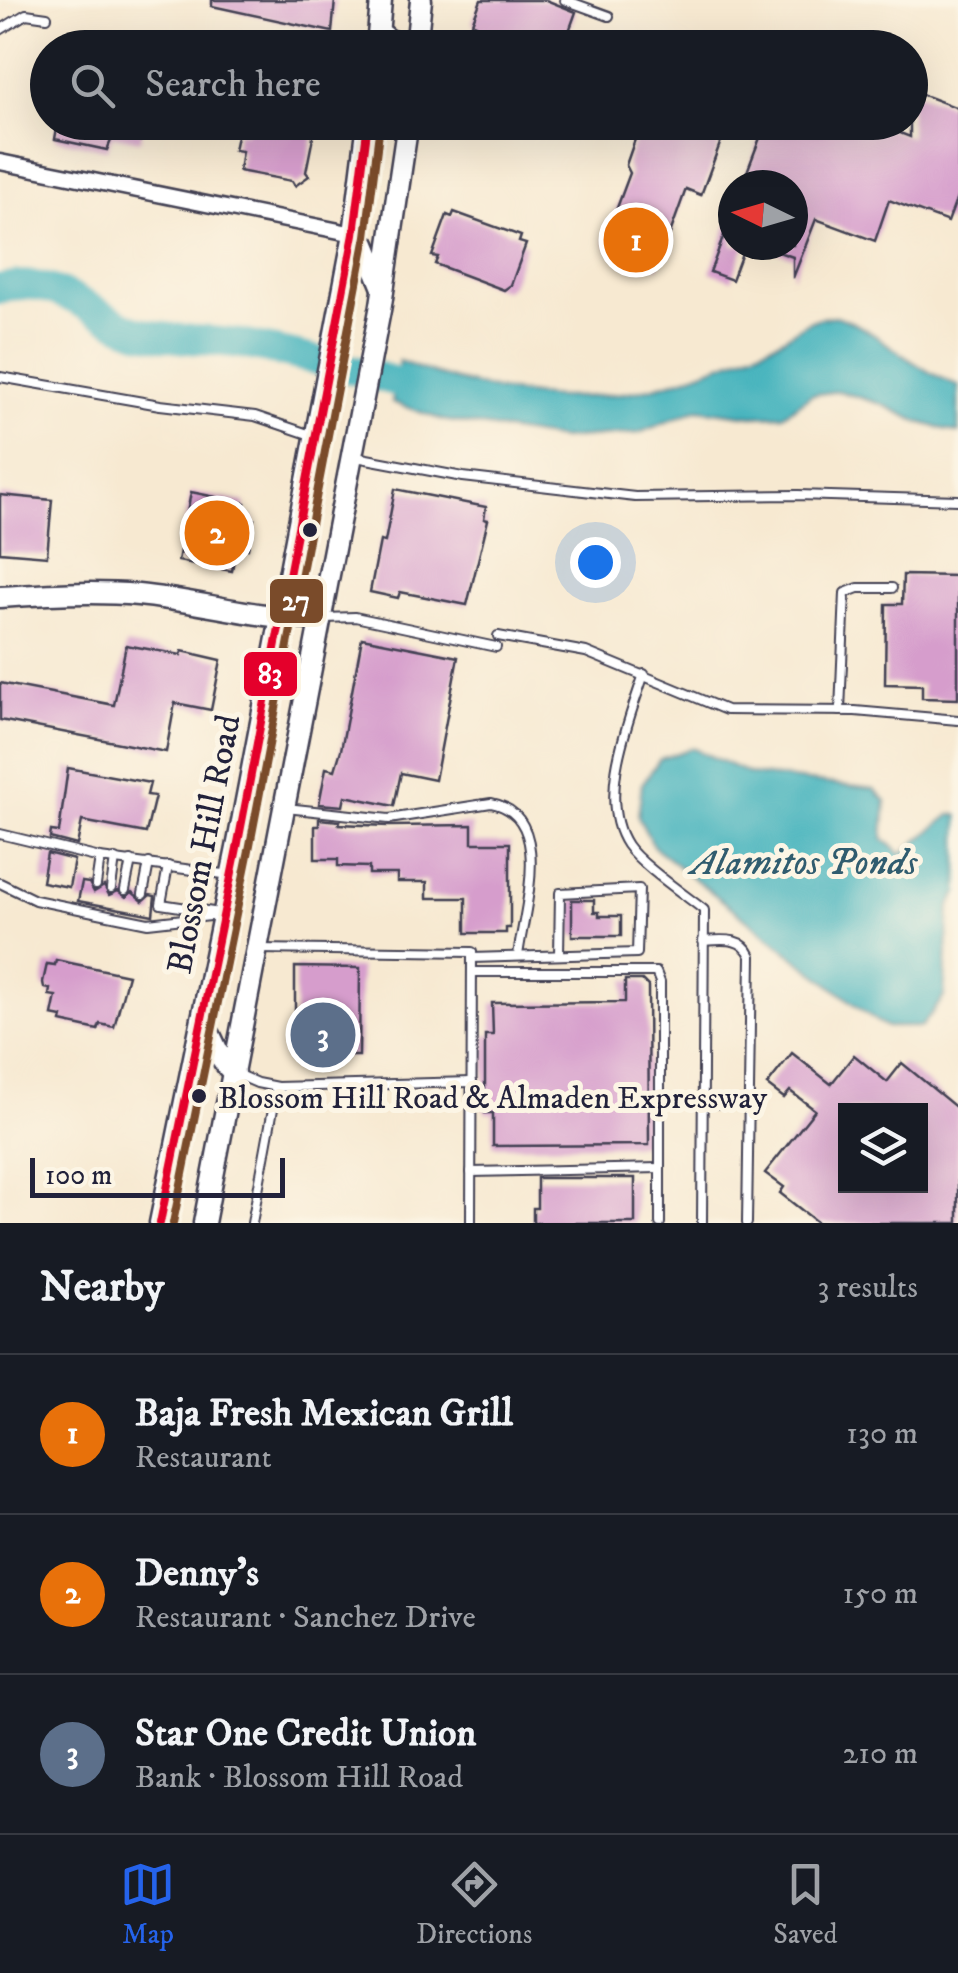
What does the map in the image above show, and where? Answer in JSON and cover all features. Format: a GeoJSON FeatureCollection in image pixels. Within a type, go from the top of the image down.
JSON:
{"type":"FeatureCollection","features":[{"type":"Feature","properties":{"kind":"main road"},"geometry":{"type":"LineString","coordinates":[[379,30],[382,0]]}},
{"type":"Feature","properties":{"kind":"main road"},"geometry":{"type":"LineString","coordinates":[[418,30],[420,0]]}},
{"type":"Feature","properties":{"kind":"main road","name":"Blossom Hill Road"},"geometry":{"type":"LineString","coordinates":[[160,1223],[354,234],[366,140]]}},
{"type":"Feature","properties":{"kind":"main road","name":"Blossom Hill Road"},"geometry":{"type":"LineString","coordinates":[[204,1223],[382,297],[405,140]]}},
{"type":"Feature","properties":{"kind":"main road"},"geometry":{"type":"LineString","coordinates":[[354,234],[366,244],[382,297]]}},
{"type":"Feature","properties":{"kind":"main road"},"geometry":{"type":"LineString","coordinates":[[0,598],[87,592],[142,595],[280,619],[320,619]]}},
{"type":"Feature","properties":{"kind":"main road"},"geometry":{"type":"LineString","coordinates":[[202,1021],[216,1041],[221,1060],[234,1074]]}},
{"type":"Feature","properties":{"kind":"street"},"geometry":{"type":"LineString","coordinates":[[0,162],[354,234]]}},
{"type":"Feature","properties":{"kind":"lane"},"geometry":{"type":"LineString","coordinates":[[565,0],[609,16]]}},
{"type":"Feature","properties":{"kind":"lane"},"geometry":{"type":"LineString","coordinates":[[0,30],[26,14],[47,17]]}},
{"type":"Feature","properties":{"kind":"lane"},"geometry":{"type":"LineString","coordinates":[[0,377],[316,427]]}},
{"type":"Feature","properties":{"kind":"lane"},"geometry":{"type":"LineString","coordinates":[[352,456],[463,478],[635,496],[798,495],[958,500]]}},
{"type":"Feature","properties":{"kind":"lane"},"geometry":{"type":"LineString","coordinates":[[840,711],[846,593],[858,588],[892,588]]}},
{"type":"Feature","properties":{"kind":"lane"},"geometry":{"type":"LineString","coordinates":[[320,619],[355,617],[496,647]]}},
{"type":"Feature","properties":{"kind":"lane"},"geometry":{"type":"LineString","coordinates":[[498,636],[586,652],[726,710],[840,711],[958,720]]}},
{"type":"Feature","properties":{"kind":"lane"},"geometry":{"type":"LineString","coordinates":[[644,674],[620,746],[614,812],[627,846],[704,910],[702,1223]]}},
{"type":"Feature","properties":{"kind":"lane"},"geometry":{"type":"LineString","coordinates":[[285,808],[389,818],[491,804],[504,806],[519,821],[531,848],[518,956]]}},
{"type":"Feature","properties":{"kind":"lane"},"geometry":{"type":"LineString","coordinates":[[0,834],[100,858],[231,876]]}},
{"type":"Feature","properties":{"kind":"lane"},"geometry":{"type":"LineString","coordinates":[[96,885],[100,858]]}},
{"type":"Feature","properties":{"kind":"lane"},"geometry":{"type":"LineString","coordinates":[[111,888],[116,859]]}},
{"type":"Feature","properties":{"kind":"lane"},"geometry":{"type":"LineString","coordinates":[[126,890],[130,861]]}},
{"type":"Feature","properties":{"kind":"lane"},"geometry":{"type":"LineString","coordinates":[[143,894],[149,863]]}},
{"type":"Feature","properties":{"kind":"lane"},"geometry":{"type":"LineString","coordinates":[[157,922],[168,866]]}},
{"type":"Feature","properties":{"kind":"lane"},"geometry":{"type":"LineString","coordinates":[[0,883],[35,900],[157,922],[223,914]]}},
{"type":"Feature","properties":{"kind":"lane"},"geometry":{"type":"LineString","coordinates":[[472,958],[637,952],[638,889],[560,893],[559,954]]}},
{"type":"Feature","properties":{"kind":"lane"},"geometry":{"type":"LineString","coordinates":[[162,904],[223,914]]}},
{"type":"Feature","properties":{"kind":"lane"},"geometry":{"type":"LineString","coordinates":[[703,941],[738,941],[747,946],[751,956],[747,1223]]}},
{"type":"Feature","properties":{"kind":"lane"},"geometry":{"type":"LineString","coordinates":[[257,948],[472,952],[471,1223]]}},
{"type":"Feature","properties":{"kind":"lane"},"geometry":{"type":"LineString","coordinates":[[472,972],[656,972],[660,982],[660,1223]]}},
{"type":"Feature","properties":{"kind":"lane"},"geometry":{"type":"LineString","coordinates":[[234,1074],[277,1087],[472,1082]]}},
{"type":"Feature","properties":{"kind":"lane"},"geometry":{"type":"LineString","coordinates":[[252,1223],[277,1087]]}},
{"type":"Feature","properties":{"kind":"lane"},"geometry":{"type":"LineString","coordinates":[[702,1104],[750,1102]]}},
{"type":"Feature","properties":{"kind":"lane"},"geometry":{"type":"LineString","coordinates":[[471,1172],[660,1168]]}},
{"type":"Feature","properties":{"kind":"water"},"geometry":{"type":"Polygon","coordinates":[[[835,316],[958,385],[958,433],[839,391],[811,395],[783,415],[752,416],[698,409],[639,433],[562,439],[442,420],[392,402],[399,361],[475,385],[589,397],[665,384],[765,347],[807,323],[835,316]]]}},
{"type":"Feature","properties":{"kind":"water","name":"Alamitos Ponds"},"geometry":{"type":"Polygon","coordinates":[[[692,748],[750,774],[874,789],[886,801],[883,838],[901,854],[950,815],[958,815],[958,893],[950,906],[944,997],[921,1027],[887,1027],[876,1021],[654,847],[638,817],[642,784],[660,759],[692,748]]]}},
{"type":"Feature","properties":{"kind":"building"},"geometry":{"type":"Polygon","coordinates":[[[212,0],[335,0],[332,30],[212,6],[212,0]]]}},
{"type":"Feature","properties":{"kind":"building"},"geometry":{"type":"Polygon","coordinates":[[[481,0],[546,0],[576,12],[570,30],[475,30],[476,25],[472,23],[481,0]]]}},
{"type":"Feature","properties":{"kind":"building"},"geometry":{"type":"Polygon","coordinates":[[[928,97],[958,108],[958,195],[948,222],[889,200],[875,241],[816,219],[808,240],[808,170],[748,170],[759,140],[928,140],[928,97]]]}},
{"type":"Feature","properties":{"kind":"building"},"geometry":{"type":"Polygon","coordinates":[[[60,140],[111,140],[107,150],[60,140]]]}},
{"type":"Feature","properties":{"kind":"building"},"geometry":{"type":"Polygon","coordinates":[[[236,140],[312,140],[306,172],[309,176],[295,186],[292,181],[239,171],[242,151],[234,150],[236,140]]]}},
{"type":"Feature","properties":{"kind":"building"},"geometry":{"type":"Polygon","coordinates":[[[635,140],[721,140],[701,195],[686,189],[658,267],[609,249],[605,240],[630,173],[626,165],[635,140]]]}},
{"type":"Feature","properties":{"kind":"building"},"geometry":{"type":"Polygon","coordinates":[[[454,212],[521,236],[519,242],[526,244],[511,285],[504,290],[435,264],[438,257],[432,256],[447,215],[452,217],[454,212]]]}},
{"type":"Feature","properties":{"kind":"building"},"geometry":{"type":"Polygon","coordinates":[[[718,251],[718,260],[739,260],[732,280],[710,272],[718,251]]]}},
{"type":"Feature","properties":{"kind":"building"},"geometry":{"type":"Polygon","coordinates":[[[793,260],[800,260],[793,278],[793,260]]]}},
{"type":"Feature","properties":{"kind":"building"},"geometry":{"type":"Polygon","coordinates":[[[395,489],[486,507],[484,519],[488,520],[467,605],[400,592],[398,598],[370,592],[395,489]]]}},
{"type":"Feature","properties":{"kind":"building"},"geometry":{"type":"Polygon","coordinates":[[[191,492],[245,503],[242,517],[254,519],[248,549],[236,547],[232,571],[178,561],[191,492]]]}},
{"type":"Feature","properties":{"kind":"building"},"geometry":{"type":"Polygon","coordinates":[[[0,495],[52,500],[47,556],[0,552],[0,495]]]}},
{"type":"Feature","properties":{"kind":"building"},"geometry":{"type":"Polygon","coordinates":[[[903,575],[958,576],[958,699],[922,698],[922,685],[885,684],[886,604],[902,604],[903,575]]]}},
{"type":"Feature","properties":{"kind":"building"},"geometry":{"type":"Polygon","coordinates":[[[362,638],[458,657],[435,780],[401,773],[394,806],[345,796],[343,806],[319,804],[326,768],[335,770],[341,750],[362,638]]]}},
{"type":"Feature","properties":{"kind":"building"},"geometry":{"type":"Polygon","coordinates":[[[126,645],[221,660],[211,710],[175,703],[166,752],[0,720],[0,683],[114,705],[126,645]]]}},
{"type":"Feature","properties":{"kind":"building"},"geometry":{"type":"Polygon","coordinates":[[[68,768],[150,783],[147,795],[155,796],[146,833],[82,821],[77,845],[50,838],[51,831],[59,832],[68,768]]]}},
{"type":"Feature","properties":{"kind":"building"},"geometry":{"type":"Polygon","coordinates":[[[319,819],[389,826],[472,825],[472,843],[510,843],[510,928],[506,928],[506,933],[466,933],[466,898],[427,898],[427,882],[397,882],[397,874],[369,874],[369,867],[338,866],[338,859],[315,859],[315,826],[319,826],[319,819]]]}},
{"type":"Feature","properties":{"kind":"building"},"geometry":{"type":"Polygon","coordinates":[[[47,853],[74,860],[69,887],[42,882],[47,853]]]}},
{"type":"Feature","properties":{"kind":"building"},"geometry":{"type":"Polygon","coordinates":[[[82,882],[89,883],[94,892],[104,886],[109,895],[118,891],[126,897],[132,892],[143,901],[155,896],[153,915],[78,901],[82,882]]]}},
{"type":"Feature","properties":{"kind":"building"},"geometry":{"type":"Polygon","coordinates":[[[572,900],[594,900],[594,912],[599,912],[599,916],[621,916],[621,936],[572,936],[572,900]]]}},
{"type":"Feature","properties":{"kind":"building"},"geometry":{"type":"Polygon","coordinates":[[[56,960],[128,975],[114,1027],[100,1024],[98,1030],[61,1022],[62,1017],[52,1015],[56,996],[49,995],[50,989],[44,988],[43,982],[47,964],[55,965],[56,960]]]}},
{"type":"Feature","properties":{"kind":"building"},"geometry":{"type":"Polygon","coordinates":[[[295,967],[360,968],[359,1056],[295,1056],[295,967]]]}},
{"type":"Feature","properties":{"kind":"building"},"geometry":{"type":"Polygon","coordinates":[[[625,980],[642,980],[648,986],[649,1145],[493,1146],[493,1113],[485,1113],[485,1035],[493,1035],[492,1003],[625,1002],[625,980]]]}},
{"type":"Feature","properties":{"kind":"building"},"geometry":{"type":"Polygon","coordinates":[[[792,1053],[831,1084],[854,1055],[887,1082],[902,1063],[958,1109],[958,1223],[818,1223],[780,1193],[784,1187],[765,1173],[815,1110],[790,1091],[784,1098],[767,1085],[792,1053]]]}},
{"type":"Feature","properties":{"kind":"building"},"geometry":{"type":"Polygon","coordinates":[[[537,1178],[635,1178],[635,1223],[533,1223],[537,1178]]]}},
{"type":"Feature","properties":{"kind":"waterway"},"geometry":{"type":"LineString","coordinates":[[0,289],[17,285],[50,289],[141,332],[270,350],[432,392]]}},
{"type":"Feature","properties":{"kind":"transit line","name":"83"},"geometry":{"type":"LineString","coordinates":[[160,1223],[237,848],[354,234],[366,140]]}},
{"type":"Feature","properties":{"kind":"transit line","name":"27"},"geometry":{"type":"LineString","coordinates":[[173,1223],[249,850],[366,236],[378,140]]}},
{"type":"Feature","properties":{"kind":"place","name":"Baja Fresh Mexican Grill"},"geometry":{"type":"Point","coordinates":[636,240]}},
{"type":"Feature","properties":{"kind":"place","name":"Denny's"},"geometry":{"type":"Point","coordinates":[217,533]}},
{"type":"Feature","properties":{"kind":"place","name":"Star One Credit Union"},"geometry":{"type":"Point","coordinates":[323,1035]}},
{"type":"Feature","properties":{"kind":"place","name":"Blossom Hill Road & Almaden Expressway"},"geometry":{"type":"Point","coordinates":[199,1096]}}]}
